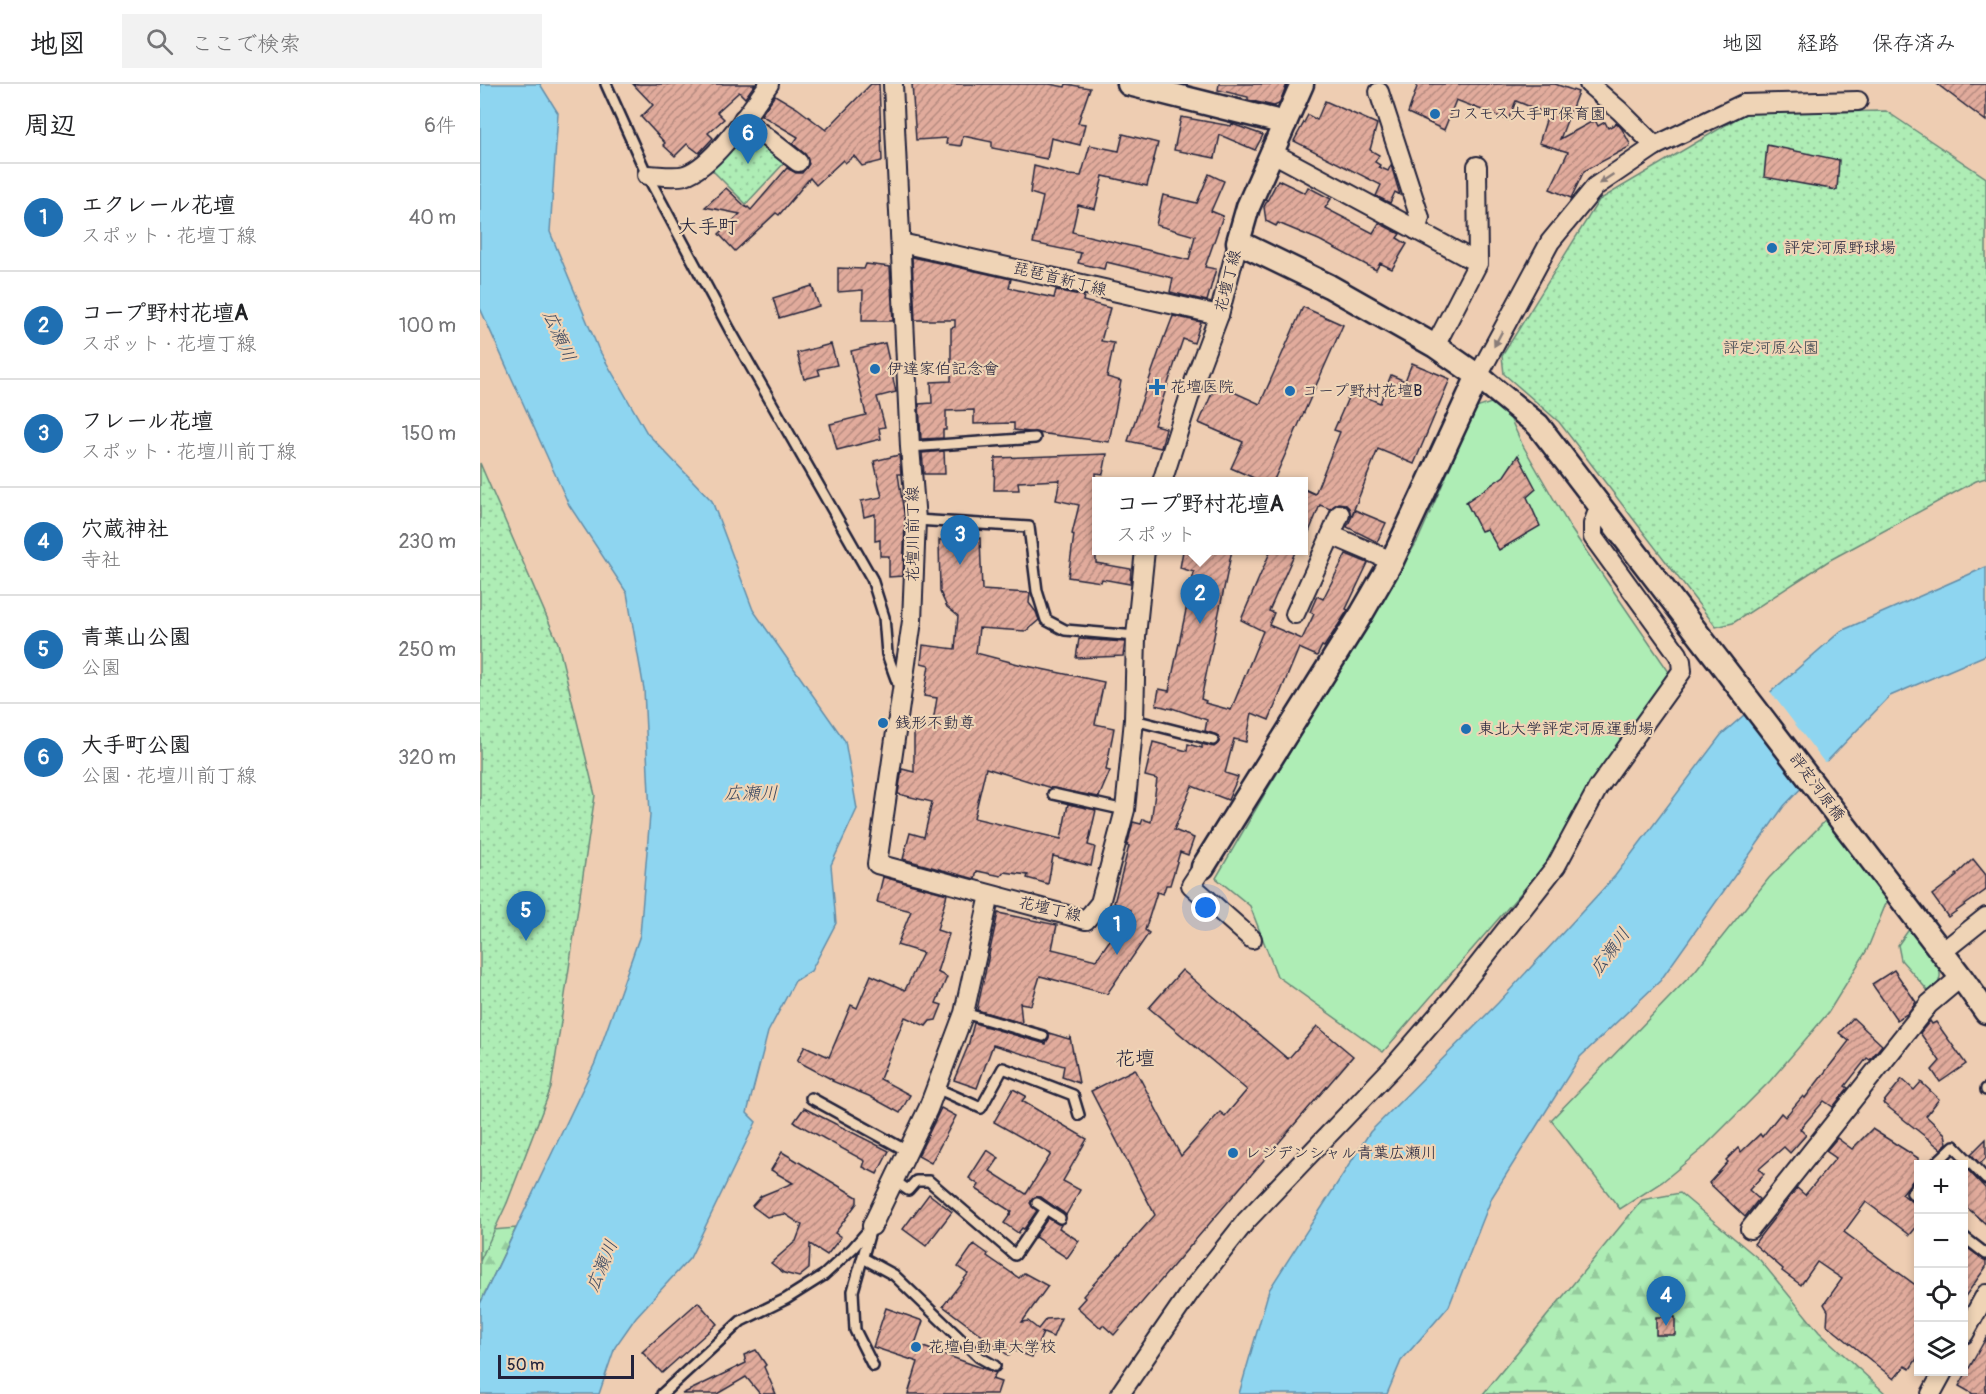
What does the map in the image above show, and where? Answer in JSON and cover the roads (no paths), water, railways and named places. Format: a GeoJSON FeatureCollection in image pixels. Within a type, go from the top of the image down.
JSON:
{"type":"FeatureCollection","features":[{"type":"Feature","properties":{"kind":"street"},"geometry":{"type":"LineString","coordinates":[[647,175],[684,175],[706,163],[769,84]]}},
{"type":"Feature","properties":{"kind":"street","name":"花壇川前丁線"},"geometry":{"type":"LineString","coordinates":[[893,84],[910,447],[916,520],[912,621],[876,864],[990,895]]}},
{"type":"Feature","properties":{"kind":"street"},"geometry":{"type":"LineString","coordinates":[[1131,84],[1285,123]]}},
{"type":"Feature","properties":{"kind":"street","name":"花壇丁線"},"geometry":{"type":"LineString","coordinates":[[1164,477],[1219,315],[1248,207],[1302,84]]}},
{"type":"Feature","properties":{"kind":"street"},"geometry":{"type":"LineString","coordinates":[[1590,84],[1655,146]]}},
{"type":"Feature","properties":{"kind":"street"},"geometry":{"type":"LineString","coordinates":[[1380,92],[1420,218],[1416,230]]}},
{"type":"Feature","properties":{"kind":"street"},"geometry":{"type":"LineString","coordinates":[[1252,939],[1191,885],[1362,613],[1392,561],[1478,376],[1550,242],[1596,186],[1655,146],[1743,104],[1858,100]]}},
{"type":"Feature","properties":{"kind":"street"},"geometry":{"type":"LineString","coordinates":[[743,119],[798,162]]}},
{"type":"Feature","properties":{"kind":"street"},"geometry":{"type":"LineString","coordinates":[[1271,152],[1478,263]]}},
{"type":"Feature","properties":{"kind":"street"},"geometry":{"type":"LineString","coordinates":[[1435,346],[1478,263],[1477,166]]}},
{"type":"Feature","properties":{"kind":"street","name":"評定河原橋"},"geometry":{"type":"LineString","coordinates":[[1238,242],[1329,286],[1435,346],[1478,376],[1538,425],[1986,1012]]}},
{"type":"Feature","properties":{"kind":"street","name":"琵琶首新丁線"},"geometry":{"type":"LineString","coordinates":[[901,243],[1219,315]]}},
{"type":"Feature","properties":{"kind":"street"},"geometry":{"type":"LineString","coordinates":[[1120,1394],[1190,1292],[1246,1221],[1393,1067],[1450,1001],[1556,866],[1599,788],[1682,671],[1678,654],[1593,537],[1593,524],[1600,505]]}},
{"type":"Feature","properties":{"kind":"street"},"geometry":{"type":"LineString","coordinates":[[1295,614],[1340,514]]}},
{"type":"Feature","properties":{"kind":"street"},"geometry":{"type":"LineString","coordinates":[[1331,535],[1392,561]]}},
{"type":"Feature","properties":{"kind":"street","name":"花壇丁線"},"geometry":{"type":"LineString","coordinates":[[990,895],[1086,920],[1100,903],[1125,810],[1134,720],[1136,636],[1144,555]]}},
{"type":"Feature","properties":{"kind":"street"},"geometry":{"type":"LineString","coordinates":[[872,1226],[928,1109],[963,1013],[990,895]]}},
{"type":"Feature","properties":{"kind":"street"},"geometry":{"type":"LineString","coordinates":[[1942,952],[1986,918]]}},
{"type":"Feature","properties":{"kind":"street"},"geometry":{"type":"LineString","coordinates":[[1750,1229],[1929,1004],[1961,977]]}},
{"type":"Feature","properties":{"kind":"street"},"geometry":{"type":"LineString","coordinates":[[1968,1327],[1986,1294]]}},
{"type":"Feature","properties":{"kind":"street"},"geometry":{"type":"LineString","coordinates":[[1931,1394],[1940,1376]]}},
{"type":"Feature","properties":{"kind":"lane"},"geometry":{"type":"LineString","coordinates":[[606,84],[647,175],[730,330],[872,579],[884,617],[887,654],[901,692]]}},
{"type":"Feature","properties":{"kind":"lane"},"geometry":{"type":"LineString","coordinates":[[910,447],[1035,438]]}},
{"type":"Feature","properties":{"kind":"lane"},"geometry":{"type":"LineString","coordinates":[[916,520],[1029,527],[1037,591],[1046,620],[1065,630],[1136,636]]}},
{"type":"Feature","properties":{"kind":"lane"},"geometry":{"type":"LineString","coordinates":[[1134,720],[1214,740]]}},
{"type":"Feature","properties":{"kind":"lane"},"geometry":{"type":"LineString","coordinates":[[1053,794],[1125,810]]}},
{"type":"Feature","properties":{"kind":"lane"},"geometry":{"type":"LineString","coordinates":[[963,1013],[1043,1036]]}},
{"type":"Feature","properties":{"kind":"lane"},"geometry":{"type":"LineString","coordinates":[[936,1088],[981,1108],[1003,1068],[1072,1095],[1079,1115]]}},
{"type":"Feature","properties":{"kind":"lane"},"geometry":{"type":"LineString","coordinates":[[811,1098],[908,1151]]}},
{"type":"Feature","properties":{"kind":"lane"},"geometry":{"type":"LineString","coordinates":[[1939,1160],[1954,1146],[1968,1160]]}},
{"type":"Feature","properties":{"kind":"lane"},"geometry":{"type":"LineString","coordinates":[[1968,1160],[1986,1179]]}},
{"type":"Feature","properties":{"kind":"lane"},"geometry":{"type":"LineString","coordinates":[[893,1180],[908,1190],[916,1181],[928,1181],[1015,1255],[1046,1209]]}},
{"type":"Feature","properties":{"kind":"lane"},"geometry":{"type":"LineString","coordinates":[[1037,1203],[1060,1218]]}},
{"type":"Feature","properties":{"kind":"lane"},"geometry":{"type":"LineString","coordinates":[[872,1226],[853,1290],[855,1330],[873,1366]]}},
{"type":"Feature","properties":{"kind":"lane"},"geometry":{"type":"LineString","coordinates":[[662,1394],[741,1321],[786,1299],[824,1275],[853,1248],[872,1226]]}},
{"type":"Feature","properties":{"kind":"lane"},"geometry":{"type":"LineString","coordinates":[[1968,1241],[1986,1254]]}},
{"type":"Feature","properties":{"kind":"lane"},"geometry":{"type":"LineString","coordinates":[[863,1258],[894,1275],[979,1357],[995,1366]]}},
{"type":"Feature","properties":{"kind":"water","name":"広瀬川"},"geometry":{"type":"Polygon","coordinates":[[[480,84],[540,84],[558,113],[550,232],[598,348],[647,433],[712,501],[753,610],[845,741],[857,809],[831,865],[836,923],[811,971],[795,981],[768,1032],[747,1113],[756,1122],[690,1258],[636,1317],[615,1347],[599,1394],[480,1394],[480,1304],[595,1063],[640,935],[650,815],[644,689],[627,593],[569,505],[480,308],[480,84]]]}},
{"type":"Feature","properties":{"kind":"water"},"geometry":{"type":"Polygon","coordinates":[[[1986,567],[1986,655],[1890,696],[1784,806],[1660,981],[1580,1057],[1492,1197],[1449,1306],[1401,1361],[1387,1394],[1239,1394],[1269,1290],[1370,1132],[1498,1003],[1615,876],[1721,735],[1841,631],[1986,567]]]}},
{"type":"Feature","properties":{"kind":"place","name":"コスモス大手町保育園"},"geometry":{"type":"Point","coordinates":[1435,114]}},
{"type":"Feature","properties":{"kind":"place","name":"大手町公園"},"geometry":{"type":"Point","coordinates":[748,164]}},
{"type":"Feature","properties":{"kind":"place","name":"評定河原野球場"},"geometry":{"type":"Point","coordinates":[1772,248]}},
{"type":"Feature","properties":{"kind":"place","name":"伊達家伯記念會"},"geometry":{"type":"Point","coordinates":[875,369]}},
{"type":"Feature","properties":{"kind":"place","name":"花壇医院"},"geometry":{"type":"Point","coordinates":[1157,387]}},
{"type":"Feature","properties":{"kind":"place","name":"コープ野村花壇B"},"geometry":{"type":"Point","coordinates":[1290,391]}},
{"type":"Feature","properties":{"kind":"place","name":"フレール花壇"},"geometry":{"type":"Point","coordinates":[960,565]}},
{"type":"Feature","properties":{"kind":"place","name":"コープ野村花壇A"},"geometry":{"type":"Point","coordinates":[1200,624]}},
{"type":"Feature","properties":{"kind":"place","name":"銭形不動尊"},"geometry":{"type":"Point","coordinates":[883,723]}},
{"type":"Feature","properties":{"kind":"place","name":"東北大学評定河原運動場"},"geometry":{"type":"Point","coordinates":[1466,729]}},
{"type":"Feature","properties":{"kind":"place","name":"青葉山公園"},"geometry":{"type":"Point","coordinates":[526,941]}},
{"type":"Feature","properties":{"kind":"place","name":"エクレール花壇"},"geometry":{"type":"Point","coordinates":[1117,955]}},
{"type":"Feature","properties":{"kind":"place","name":"レジデンシャル青葉広瀬川"},"geometry":{"type":"Point","coordinates":[1233,1153]}},
{"type":"Feature","properties":{"kind":"place","name":"穴蔵神社"},"geometry":{"type":"Point","coordinates":[1666,1326]}},
{"type":"Feature","properties":{"kind":"place","name":"花壇自動車大学校"},"geometry":{"type":"Point","coordinates":[916,1347]}},
{"type":"Feature","properties":{"kind":"district","name":"大手町"},"geometry":{"type":"Point","coordinates":[708,226]}},
{"type":"Feature","properties":{"kind":"district","name":"花壇"},"geometry":{"type":"Point","coordinates":[1135,1058]}},
{"type":"Feature","properties":{"kind":"park label","name":"評定河原公園"},"geometry":{"type":"Point","coordinates":[1771,348]}}]}
